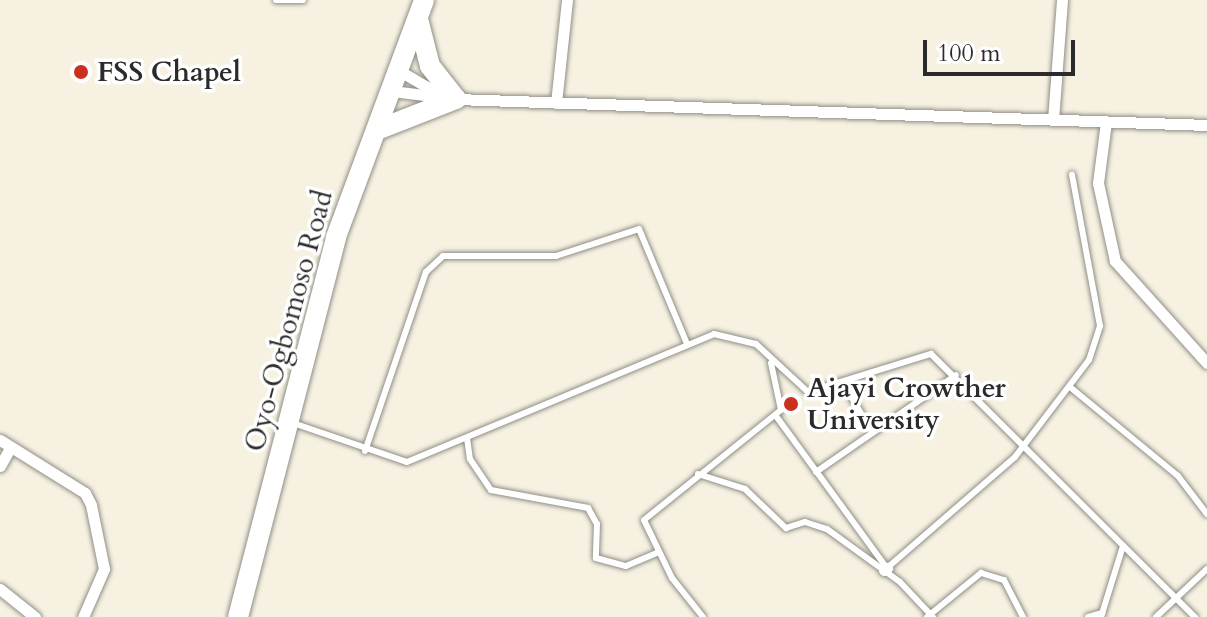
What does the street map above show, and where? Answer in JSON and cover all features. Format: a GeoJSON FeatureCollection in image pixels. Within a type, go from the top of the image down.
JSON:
{"type":"FeatureCollection","features":[{"type":"Feature","properties":{"kind":"highway","name":"Oyo-Ogbomoso Road"},"geometry":{"type":"LineString","coordinates":[[238,617],[336,237],[420,8]]}},
{"type":"Feature","properties":{"kind":"highway"},"geometry":{"type":"LineString","coordinates":[[377,130],[448,97],[430,66],[420,8]]}},
{"type":"Feature","properties":{"kind":"street"},"geometry":{"type":"LineString","coordinates":[[556,103],[567,0]]}},
{"type":"Feature","properties":{"kind":"street"},"geometry":{"type":"LineString","coordinates":[[1053,120],[1062,0]]}},
{"type":"Feature","properties":{"kind":"street"},"geometry":{"type":"LineString","coordinates":[[398,70],[448,97]]}},
{"type":"Feature","properties":{"kind":"street"},"geometry":{"type":"LineString","coordinates":[[392,91],[556,103],[1207,125]]}},
{"type":"Feature","properties":{"kind":"street"},"geometry":{"type":"LineString","coordinates":[[1106,122],[1099,198],[1115,261],[1207,363]]}},
{"type":"Feature","properties":{"kind":"street"},"geometry":{"type":"LineString","coordinates":[[0,440],[9,450],[85,493],[91,505],[104,569],[83,617]]}},
{"type":"Feature","properties":{"kind":"street"},"geometry":{"type":"LineString","coordinates":[[0,466],[9,450]]}},
{"type":"Feature","properties":{"kind":"street"},"geometry":{"type":"LineString","coordinates":[[0,589],[35,617]]}},
{"type":"Feature","properties":{"kind":"lane"},"geometry":{"type":"LineString","coordinates":[[276,0],[303,0]]}},
{"type":"Feature","properties":{"kind":"lane"},"geometry":{"type":"LineString","coordinates":[[886,569],[1022,444],[1070,387],[1100,326],[1072,175]]}},
{"type":"Feature","properties":{"kind":"lane"},"geometry":{"type":"LineString","coordinates":[[365,451],[426,272],[443,256],[556,256],[639,229],[687,344]]}},
{"type":"Feature","properties":{"kind":"lane"},"geometry":{"type":"LineString","coordinates":[[290,422],[365,451],[407,462],[687,344],[729,332],[756,344],[799,390],[843,383],[920,353],[956,375],[1195,617]]}},
{"type":"Feature","properties":{"kind":"lane"},"geometry":{"type":"LineString","coordinates":[[703,617],[657,553],[643,527],[646,515],[776,416],[783,406],[771,363]]}},
{"type":"Feature","properties":{"kind":"lane"},"geometry":{"type":"LineString","coordinates":[[816,472],[956,375]]}},
{"type":"Feature","properties":{"kind":"lane"},"geometry":{"type":"LineString","coordinates":[[843,383],[872,432]]}},
{"type":"Feature","properties":{"kind":"lane"},"geometry":{"type":"LineString","coordinates":[[1070,387],[1178,476],[1207,514]]}},
{"type":"Feature","properties":{"kind":"lane"},"geometry":{"type":"LineString","coordinates":[[776,416],[886,569],[933,617]]}},
{"type":"Feature","properties":{"kind":"lane"},"geometry":{"type":"LineString","coordinates":[[467,438],[470,459],[491,490],[588,508],[597,524],[596,558],[626,566],[657,553]]}},
{"type":"Feature","properties":{"kind":"lane"},"geometry":{"type":"LineString","coordinates":[[698,474],[745,489],[786,528],[805,522],[827,529],[886,569]]}},
{"type":"Feature","properties":{"kind":"lane"},"geometry":{"type":"LineString","coordinates":[[1088,617],[1101,615],[1123,546]]}},
{"type":"Feature","properties":{"kind":"lane"},"geometry":{"type":"LineString","coordinates":[[1156,617],[1179,599],[1207,569]]}},
{"type":"Feature","properties":{"kind":"lane"},"geometry":{"type":"LineString","coordinates":[[928,613],[981,573],[1004,580],[1023,617]]}},
{"type":"Feature","properties":{"kind":"place","name":"FSS Chapel"},"geometry":{"type":"Point","coordinates":[81,72]}},
{"type":"Feature","properties":{"kind":"place","name":"Ajayi Crowther University"},"geometry":{"type":"Point","coordinates":[791,404]}}]}
